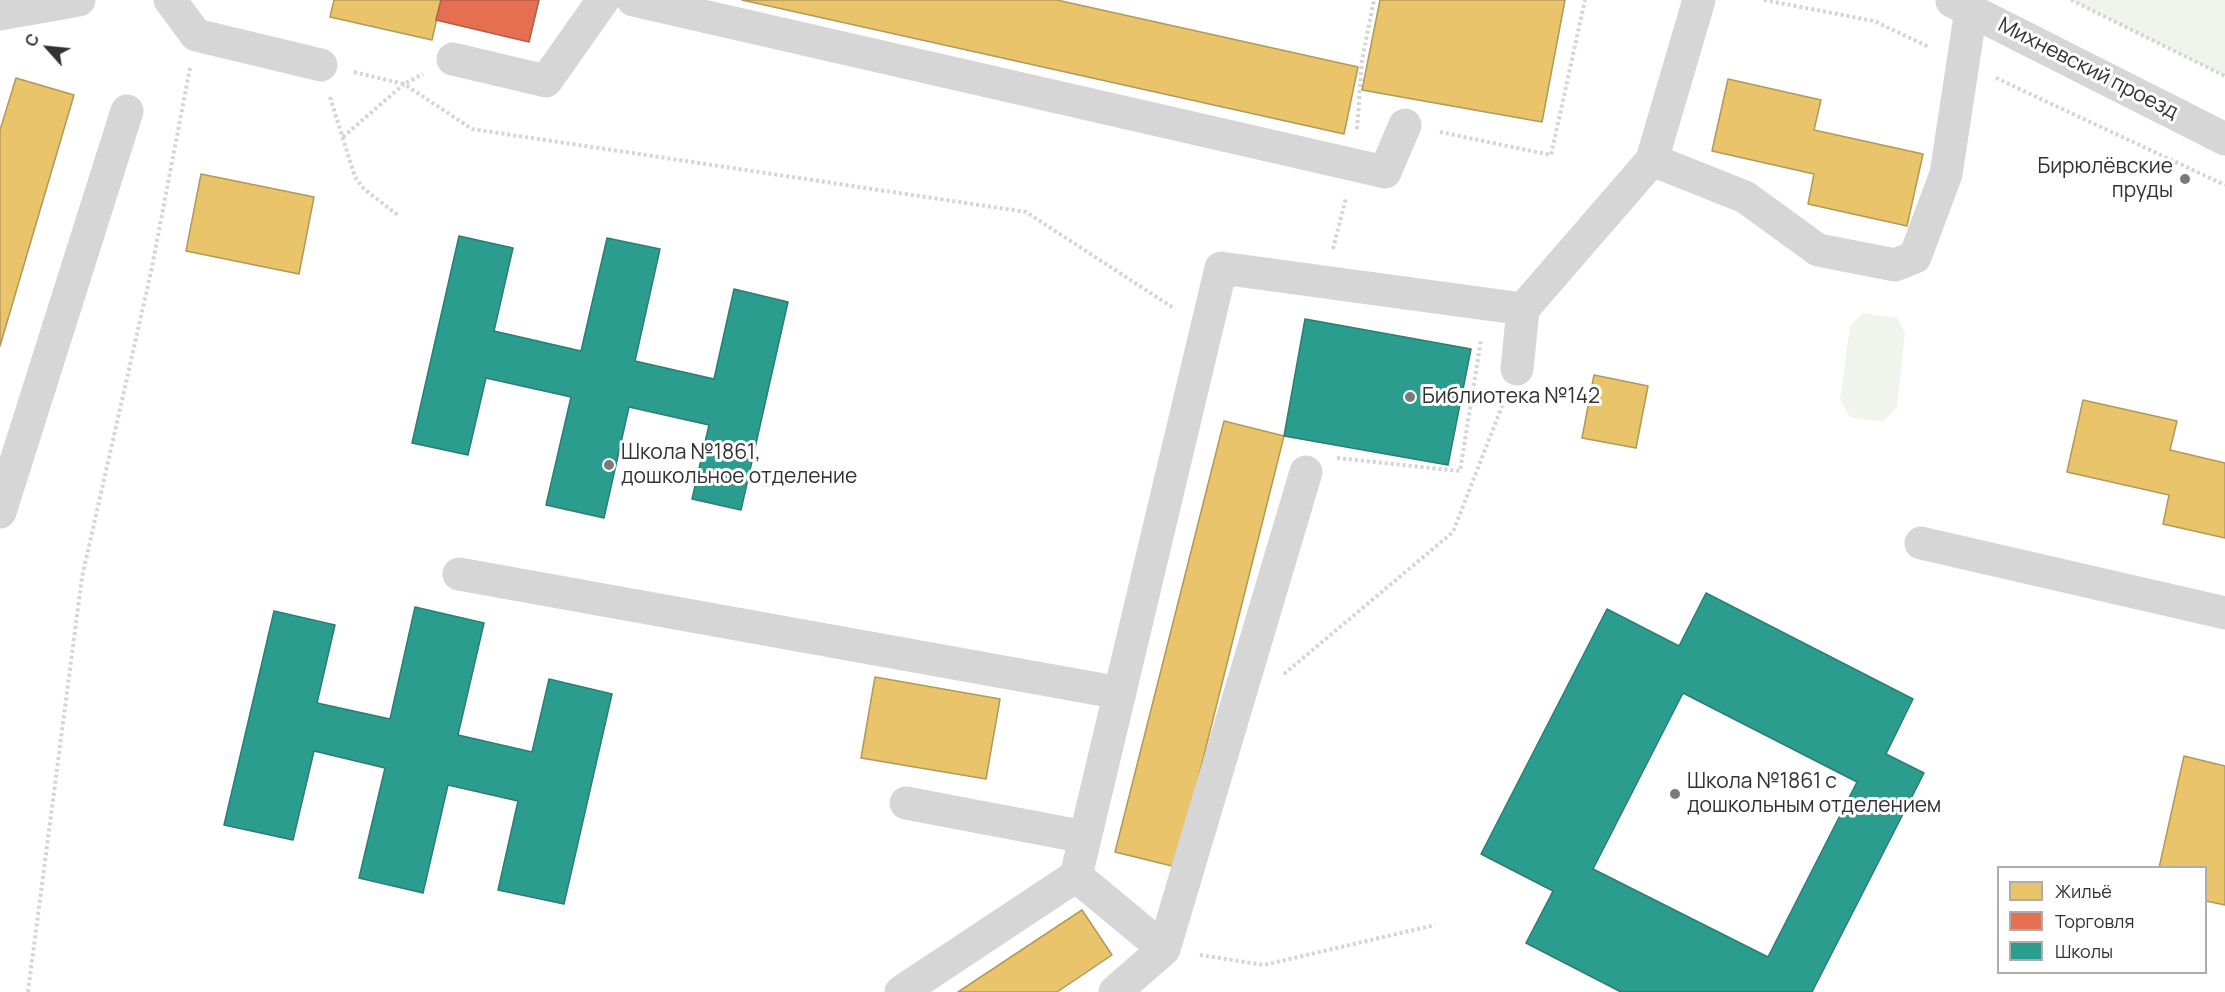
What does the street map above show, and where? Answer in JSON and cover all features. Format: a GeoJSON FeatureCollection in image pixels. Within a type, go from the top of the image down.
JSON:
{"type":"FeatureCollection","features":[{"type":"Feature","properties":{"kind":"street"},"geometry":{"type":"LineString","coordinates":[[0,14],[79,0]]}},
{"type":"Feature","properties":{"kind":"street"},"geometry":{"type":"LineString","coordinates":[[170,0],[196,35],[321,65]]}},
{"type":"Feature","properties":{"kind":"street"},"geometry":{"type":"LineString","coordinates":[[453,59],[546,81],[603,0]]}},
{"type":"Feature","properties":{"kind":"street"},"geometry":{"type":"LineString","coordinates":[[633,0],[1385,172],[1405,125]]}},
{"type":"Feature","properties":{"kind":"street"},"geometry":{"type":"LineString","coordinates":[[1517,369],[1523,309],[1652,160],[1699,0]]}},
{"type":"Feature","properties":{"kind":"street"},"geometry":{"type":"LineString","coordinates":[[1652,160],[1745,197],[1818,250],[1895,265],[1915,257],[1946,174],[1961,5]]}},
{"type":"Feature","properties":{"kind":"street","name":"Михневский проезд"},"geometry":{"type":"LineString","coordinates":[[1961,5],[2225,139]]}},
{"type":"Feature","properties":{"kind":"street"},"geometry":{"type":"LineString","coordinates":[[0,512],[127,111]]}},
{"type":"Feature","properties":{"kind":"street"},"geometry":{"type":"LineString","coordinates":[[901,992],[1076,876],[1221,268],[1523,309]]}},
{"type":"Feature","properties":{"kind":"street"},"geometry":{"type":"LineString","coordinates":[[1115,992],[1164,949],[1306,472]]}},
{"type":"Feature","properties":{"kind":"street"},"geometry":{"type":"LineString","coordinates":[[1921,543],[2225,613]]}},
{"type":"Feature","properties":{"kind":"street"},"geometry":{"type":"LineString","coordinates":[[459,574],[1120,693]]}},
{"type":"Feature","properties":{"kind":"street"},"geometry":{"type":"LineString","coordinates":[[906,803],[1085,837]]}},
{"type":"Feature","properties":{"kind":"street"},"geometry":{"type":"LineString","coordinates":[[1076,876],[1164,949]]}},
{"type":"Feature","properties":{"kind":"path"},"geometry":{"type":"LineString","coordinates":[[1325,282],[1354,165],[1362,60],[1374,0]]}},
{"type":"Feature","properties":{"kind":"path"},"geometry":{"type":"LineString","coordinates":[[1405,125],[1551,155],[1585,0]]}},
{"type":"Feature","properties":{"kind":"path"},"geometry":{"type":"LineString","coordinates":[[2072,0],[2225,76]]}},
{"type":"Feature","properties":{"kind":"path"},"geometry":{"type":"LineString","coordinates":[[28,992],[82,577],[151,272],[196,35]]}},
{"type":"Feature","properties":{"kind":"path"},"geometry":{"type":"LineString","coordinates":[[343,137],[404,84],[453,59]]}},
{"type":"Feature","properties":{"kind":"path"},"geometry":{"type":"LineString","coordinates":[[399,216],[364,189],[355,177],[321,65],[404,84],[472,129],[1026,212],[1206,330]]}},
{"type":"Feature","properties":{"kind":"path"},"geometry":{"type":"LineString","coordinates":[[1306,472],[1311,455],[1460,471],[1488,304]]}},
{"type":"Feature","properties":{"kind":"path"},"geometry":{"type":"LineString","coordinates":[[1279,678],[1453,532],[1517,369]]}},
{"type":"Feature","properties":{"kind":"path"},"geometry":{"type":"LineString","coordinates":[[1164,949],[1264,965],[1435,925]]}},
{"type":"Feature","properties":{"kind":"shaded area"},"geometry":{"type":"Polygon","coordinates":[[[2071,0],[2225,0],[2225,76],[2071,0]]]}},
{"type":"Feature","properties":{"kind":"shaded area"},"geometry":{"type":"Polygon","coordinates":[[[1863,313],[1897,318],[1905,333],[1897,407],[1883,422],[1850,417],[1840,400],[1850,326],[1863,313]]]}},
{"type":"Feature","properties":{"kind":"building: Жильё"},"geometry":{"type":"Polygon","coordinates":[[[334,0],[441,0],[432,40],[330,17],[334,0]]]}},
{"type":"Feature","properties":{"kind":"building: Жильё"},"geometry":{"type":"Polygon","coordinates":[[[742,0],[1057,0],[1358,67],[1344,134],[742,0]]]}},
{"type":"Feature","properties":{"kind":"building: Жильё"},"geometry":{"type":"Polygon","coordinates":[[[1380,0],[1565,0],[1542,122],[1362,90],[1380,0]]]}},
{"type":"Feature","properties":{"kind":"building: Жильё"},"geometry":{"type":"Polygon","coordinates":[[[16,78],[74,95],[0,346],[0,130],[16,78]]]}},
{"type":"Feature","properties":{"kind":"building: Жильё"},"geometry":{"type":"Polygon","coordinates":[[[1728,79],[1821,100],[1814,130],[1923,154],[1907,226],[1808,204],[1814,174],[1712,151],[1728,79]]]}},
{"type":"Feature","properties":{"kind":"building: Жильё"},"geometry":{"type":"Polygon","coordinates":[[[201,174],[314,197],[299,274],[186,251],[201,174]]]}},
{"type":"Feature","properties":{"kind":"building: Жильё"},"geometry":{"type":"Polygon","coordinates":[[[1594,375],[1648,386],[1636,448],[1582,438],[1594,375]]]}},
{"type":"Feature","properties":{"kind":"building: Жильё"},"geometry":{"type":"Polygon","coordinates":[[[2083,400],[2177,421],[2170,450],[2225,463],[2225,538],[2163,524],[2169,495],[2067,472],[2083,400]]]}},
{"type":"Feature","properties":{"kind":"building: Жильё"},"geometry":{"type":"Polygon","coordinates":[[[1224,421],[1284,436],[1176,867],[1115,852],[1224,421]]]}},
{"type":"Feature","properties":{"kind":"building: Жильё"},"geometry":{"type":"Polygon","coordinates":[[[875,677],[1000,699],[986,779],[861,758],[875,677]]]}},
{"type":"Feature","properties":{"kind":"building: Жильё"},"geometry":{"type":"Polygon","coordinates":[[[2184,756],[2225,766],[2225,905],[2207,901],[2207,866],[2159,866],[2184,756]]]}},
{"type":"Feature","properties":{"kind":"building: Жильё"},"geometry":{"type":"Polygon","coordinates":[[[1082,910],[1112,955],[1057,992],[958,992],[1082,910]]]}},
{"type":"Feature","properties":{"kind":"building: Торговля"},"geometry":{"type":"Polygon","coordinates":[[[441,0],[539,0],[529,42],[436,20],[441,0]]]}},
{"type":"Feature","properties":{"kind":"building: Школы"},"geometry":{"type":"Polygon","coordinates":[[[459,236],[513,248],[494,331],[581,351],[607,238],[660,249],[635,361],[714,379],[734,289],[788,302],[741,510],[692,499],[709,425],[629,407],[604,518],[546,505],[571,397],[486,378],[468,455],[412,443],[459,236]]]}},
{"type":"Feature","properties":{"kind":"building: Школы"},"geometry":{"type":"Polygon","coordinates":[[[1305,319],[1471,349],[1448,465],[1284,436],[1305,319]]]}},
{"type":"Feature","properties":{"kind":"building: Школы"},"geometry":{"type":"Polygon","coordinates":[[[1706,593],[1913,699],[1886,754],[1924,773],[1812,992],[1621,992],[1526,943],[1553,891],[1481,854],[1607,609],[1679,646],[1706,593]],[[1683,693],[1593,869],[1768,957],[1857,782],[1683,693]]]}},
{"type":"Feature","properties":{"kind":"building: Школы"},"geometry":{"type":"Polygon","coordinates":[[[415,607],[484,623],[458,735],[532,752],[549,679],[612,694],[564,904],[498,890],[518,801],[448,785],[423,893],[359,878],[385,768],[314,751],[293,840],[224,825],[274,611],[335,625],[317,703],[390,719],[415,607]]]}},
{"type":"Feature","properties":{"kind":"place","name":"Бирюлёвские пруды"},"geometry":{"type":"Point","coordinates":[2185,179]}},
{"type":"Feature","properties":{"kind":"place","name":"Библиотека №142"},"geometry":{"type":"Point","coordinates":[1410,397]}},
{"type":"Feature","properties":{"kind":"place","name":"Школа №1861, дошкольное отделение"},"geometry":{"type":"Point","coordinates":[609,465]}},
{"type":"Feature","properties":{"kind":"place","name":"Школа №1861 с дошкольным отделением"},"geometry":{"type":"Point","coordinates":[1675,794]}}]}
